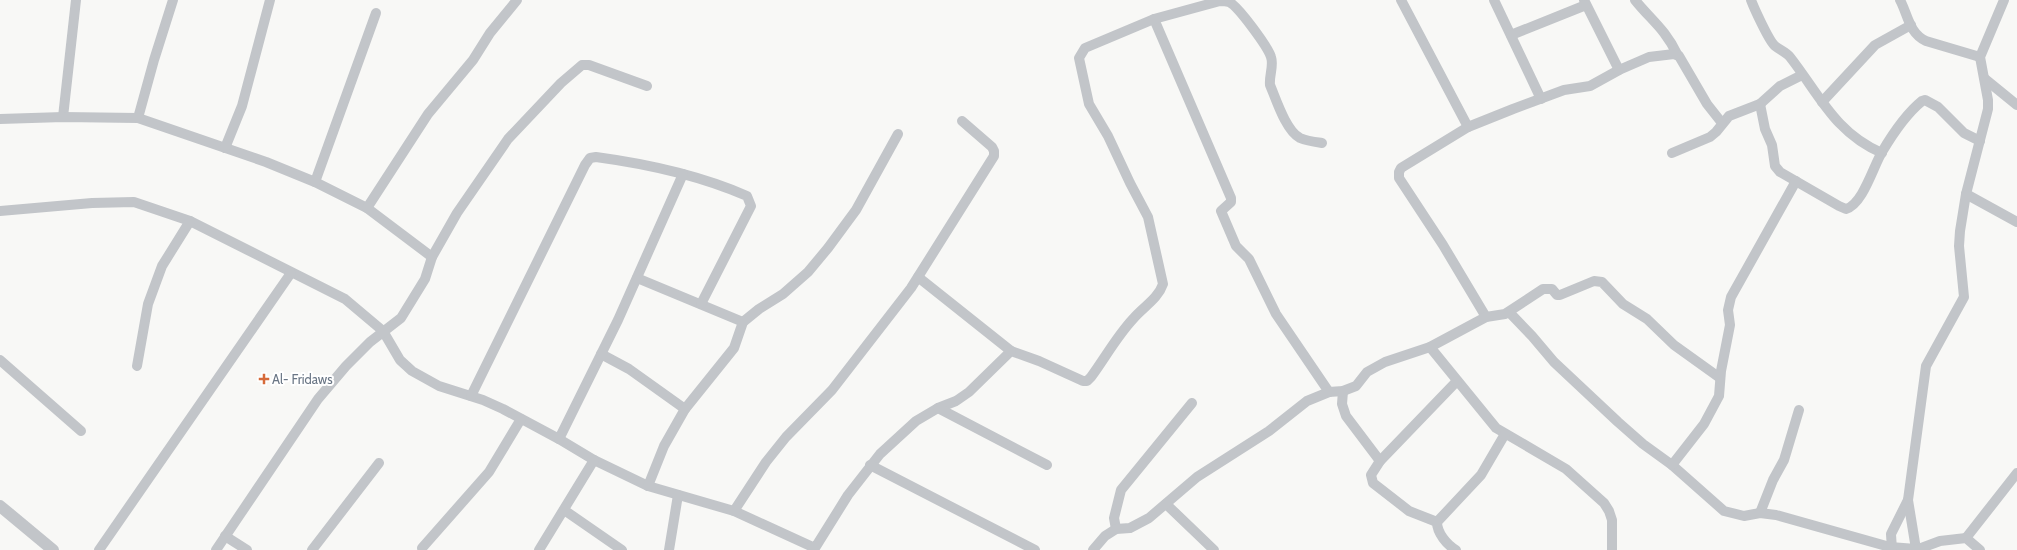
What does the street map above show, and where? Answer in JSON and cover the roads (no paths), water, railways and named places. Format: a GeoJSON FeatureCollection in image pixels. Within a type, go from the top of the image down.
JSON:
{"type":"FeatureCollection","features":[{"type":"Feature","properties":{"kind":"street"},"geometry":{"type":"LineString","coordinates":[[63,117],[76,0]]}},
{"type":"Feature","properties":{"kind":"street"},"geometry":{"type":"LineString","coordinates":[[138,118],[173,0]]}},
{"type":"Feature","properties":{"kind":"street"},"geometry":{"type":"LineString","coordinates":[[225,148],[242,106],[270,0]]}},
{"type":"Feature","properties":{"kind":"street"},"geometry":{"type":"LineString","coordinates":[[367,208],[428,114],[473,60],[490,33],[517,0]]}},
{"type":"Feature","properties":{"kind":"street"},"geometry":{"type":"LineString","coordinates":[[1402,0],[1468,127]]}},
{"type":"Feature","properties":{"kind":"street"},"geometry":{"type":"LineString","coordinates":[[1494,0],[1541,99]]}},
{"type":"Feature","properties":{"kind":"street"},"geometry":{"type":"LineString","coordinates":[[1635,0],[1644,11],[1657,22],[1670,40],[1707,104],[1722,123]]}},
{"type":"Feature","properties":{"kind":"street"},"geometry":{"type":"LineString","coordinates":[[1751,0],[1772,43],[1789,57],[1835,119],[1850,135],[1882,153]]}},
{"type":"Feature","properties":{"kind":"street"},"geometry":{"type":"LineString","coordinates":[[1900,0],[1918,37],[1926,41],[1980,57]]}},
{"type":"Feature","properties":{"kind":"street"},"geometry":{"type":"LineString","coordinates":[[1916,549],[1908,500],[1926,366],[1964,297],[1959,239],[1966,194],[1988,109],[1985,79],[1980,57],[2004,0]]}},
{"type":"Feature","properties":{"kind":"street"},"geometry":{"type":"LineString","coordinates":[[918,277],[1011,351],[1039,361],[1083,381],[1087,381],[1092,377],[1133,319],[1154,298],[1162,288],[1163,284],[1148,217],[1130,183],[1111,140],[1089,104],[1079,58],[1085,48],[1154,20],[1220,1],[1231,3],[1249,23],[1271,54],[1272,64],[1269,77],[1270,85],[1288,126],[1294,134],[1300,138],[1322,143]]}},
{"type":"Feature","properties":{"kind":"street"},"geometry":{"type":"LineString","coordinates":[[1511,35],[1585,2],[1619,70]]}},
{"type":"Feature","properties":{"kind":"street"},"geometry":{"type":"LineString","coordinates":[[315,182],[376,13]]}},
{"type":"Feature","properties":{"kind":"street"},"geometry":{"type":"LineString","coordinates":[[1154,20],[1231,198],[1231,202],[1221,211],[1236,246],[1249,259],[1276,314],[1329,392]]}},
{"type":"Feature","properties":{"kind":"street"},"geometry":{"type":"LineString","coordinates":[[1822,102],[1875,45],[1911,25]]}},
{"type":"Feature","properties":{"kind":"street"},"geometry":{"type":"LineString","coordinates":[[1486,316],[1443,245],[1399,178],[1399,172],[1406,165],[1468,127],[1572,88],[1590,86],[1619,70],[1648,57],[1677,54]]}},
{"type":"Feature","properties":{"kind":"street"},"geometry":{"type":"LineString","coordinates":[[216,550],[318,399],[346,366],[370,342],[400,318],[425,280],[432,257],[472,189],[508,139],[577,68],[582,65],[589,65],[647,86]]}},
{"type":"Feature","properties":{"kind":"street"},"geometry":{"type":"LineString","coordinates":[[1672,153],[1710,137],[1729,116],[1760,104],[1780,86],[1802,75]]}},
{"type":"Feature","properties":{"kind":"street"},"geometry":{"type":"LineString","coordinates":[[1985,79],[2017,105]]}},
{"type":"Feature","properties":{"kind":"street"},"geometry":{"type":"LineString","coordinates":[[1760,104],[1765,129],[1772,145],[1775,166],[1780,172],[1839,206],[1849,208],[1863,192],[1882,153],[1908,116],[1917,105],[1926,100],[1938,107],[1964,133],[1980,141]]}},
{"type":"Feature","properties":{"kind":"street"},"geometry":{"type":"LineString","coordinates":[[0,119],[63,117],[138,118],[266,162],[315,182],[367,208],[432,257]]}},
{"type":"Feature","properties":{"kind":"street"},"geometry":{"type":"LineString","coordinates":[[734,511],[766,462],[786,437],[832,390],[918,277],[994,156],[992,147],[962,121]]}},
{"type":"Feature","properties":{"kind":"street"},"geometry":{"type":"LineString","coordinates":[[648,486],[664,446],[685,409],[734,348],[743,322],[758,309],[783,294],[808,272],[828,248],[856,210],[898,134]]}},
{"type":"Feature","properties":{"kind":"street"},"geometry":{"type":"LineString","coordinates":[[471,396],[578,179],[590,158],[596,157],[618,160],[683,174],[721,184],[747,196],[751,206],[701,304]]}},
{"type":"Feature","properties":{"kind":"street"},"geometry":{"type":"LineString","coordinates":[[559,439],[602,354],[683,174]]}},
{"type":"Feature","properties":{"kind":"street"},"geometry":{"type":"LineString","coordinates":[[1672,465],[1704,424],[1717,402],[1730,325],[1728,310],[1731,298],[1796,181]]}},
{"type":"Feature","properties":{"kind":"street"},"geometry":{"type":"LineString","coordinates":[[1966,194],[2017,222]]}},
{"type":"Feature","properties":{"kind":"street"},"geometry":{"type":"LineString","coordinates":[[0,211],[92,203],[134,202],[190,221],[345,299],[383,331],[391,342],[400,360],[412,371],[439,386],[471,396],[521,419],[594,460],[648,486],[734,511],[816,549],[870,465],[905,430],[938,408],[956,401],[969,392],[1011,351]]}},
{"type":"Feature","properties":{"kind":"street"},"geometry":{"type":"LineString","coordinates":[[137,366],[148,304],[162,266],[190,221]]}},
{"type":"Feature","properties":{"kind":"street"},"geometry":{"type":"LineString","coordinates":[[99,550],[291,273]]}},
{"type":"Feature","properties":{"kind":"street"},"geometry":{"type":"LineString","coordinates":[[637,278],[743,322]]}},
{"type":"Feature","properties":{"kind":"street"},"geometry":{"type":"LineString","coordinates":[[1093,550],[1105,536],[1116,529],[1122,527],[1130,528],[1139,525],[1197,477],[1269,431],[1307,401],[1329,392],[1343,391],[1356,386],[1367,372],[1385,362],[1430,347],[1486,316],[1509,312],[1543,289],[1552,288],[1557,295],[1560,295],[1599,281],[1605,284],[1622,304],[1647,319],[1674,345],[1720,378]]}},
{"type":"Feature","properties":{"kind":"street"},"geometry":{"type":"LineString","coordinates":[[1509,312],[1554,362],[1582,388],[1643,444],[1672,465],[1724,511],[1744,516],[1760,513],[1776,515],[1891,548],[1916,549],[1940,541],[1966,538],[2017,473]]}},
{"type":"Feature","properties":{"kind":"street"},"geometry":{"type":"LineString","coordinates":[[1430,347],[1490,422],[1505,434],[1566,469],[1604,503],[1612,520],[1612,550]]}},
{"type":"Feature","properties":{"kind":"street"},"geometry":{"type":"LineString","coordinates":[[602,354],[629,369],[685,409]]}},
{"type":"Feature","properties":{"kind":"street"},"geometry":{"type":"LineString","coordinates":[[0,360],[81,431]]}},
{"type":"Feature","properties":{"kind":"street"},"geometry":{"type":"LineString","coordinates":[[1438,522],[1408,511],[1373,483],[1371,475],[1380,461],[1457,381]]}},
{"type":"Feature","properties":{"kind":"street"},"geometry":{"type":"LineString","coordinates":[[1343,391],[1342,404],[1346,416],[1380,461]]}},
{"type":"Feature","properties":{"kind":"street"},"geometry":{"type":"LineString","coordinates":[[1116,529],[1114,518],[1121,490],[1192,403]]}},
{"type":"Feature","properties":{"kind":"street"},"geometry":{"type":"LineString","coordinates":[[938,408],[1047,465]]}},
{"type":"Feature","properties":{"kind":"street"},"geometry":{"type":"LineString","coordinates":[[1760,513],[1773,480],[1784,460],[1798,410]]}},
{"type":"Feature","properties":{"kind":"street"},"geometry":{"type":"LineString","coordinates":[[422,548],[489,472],[521,419]]}},
{"type":"Feature","properties":{"kind":"street"},"geometry":{"type":"LineString","coordinates":[[1456,550],[1449,547],[1438,530],[1438,522],[1481,474],[1505,434]]}},
{"type":"Feature","properties":{"kind":"street"},"geometry":{"type":"LineString","coordinates":[[539,550],[594,460]]}},
{"type":"Feature","properties":{"kind":"street"},"geometry":{"type":"LineString","coordinates":[[312,550],[379,463]]}},
{"type":"Feature","properties":{"kind":"street"},"geometry":{"type":"LineString","coordinates":[[870,465],[1035,550]]}},
{"type":"Feature","properties":{"kind":"street"},"geometry":{"type":"LineString","coordinates":[[669,550],[678,495]]}},
{"type":"Feature","properties":{"kind":"street"},"geometry":{"type":"LineString","coordinates":[[1891,548],[1891,534],[1908,500]]}},
{"type":"Feature","properties":{"kind":"street"},"geometry":{"type":"LineString","coordinates":[[1166,504],[1214,550]]}},
{"type":"Feature","properties":{"kind":"street"},"geometry":{"type":"LineString","coordinates":[[0,506],[53,550]]}},
{"type":"Feature","properties":{"kind":"street"},"geometry":{"type":"LineString","coordinates":[[564,510],[622,550]]}},
{"type":"Feature","properties":{"kind":"street"},"geometry":{"type":"LineString","coordinates":[[226,536],[247,550]]}},
{"type":"Feature","properties":{"kind":"street"},"geometry":{"type":"LineString","coordinates":[[1966,538],[1980,550]]}},
{"type":"Feature","properties":{"kind":"place","name":"Al- Fridaws"},"geometry":{"type":"Point","coordinates":[264,379]}}]}
